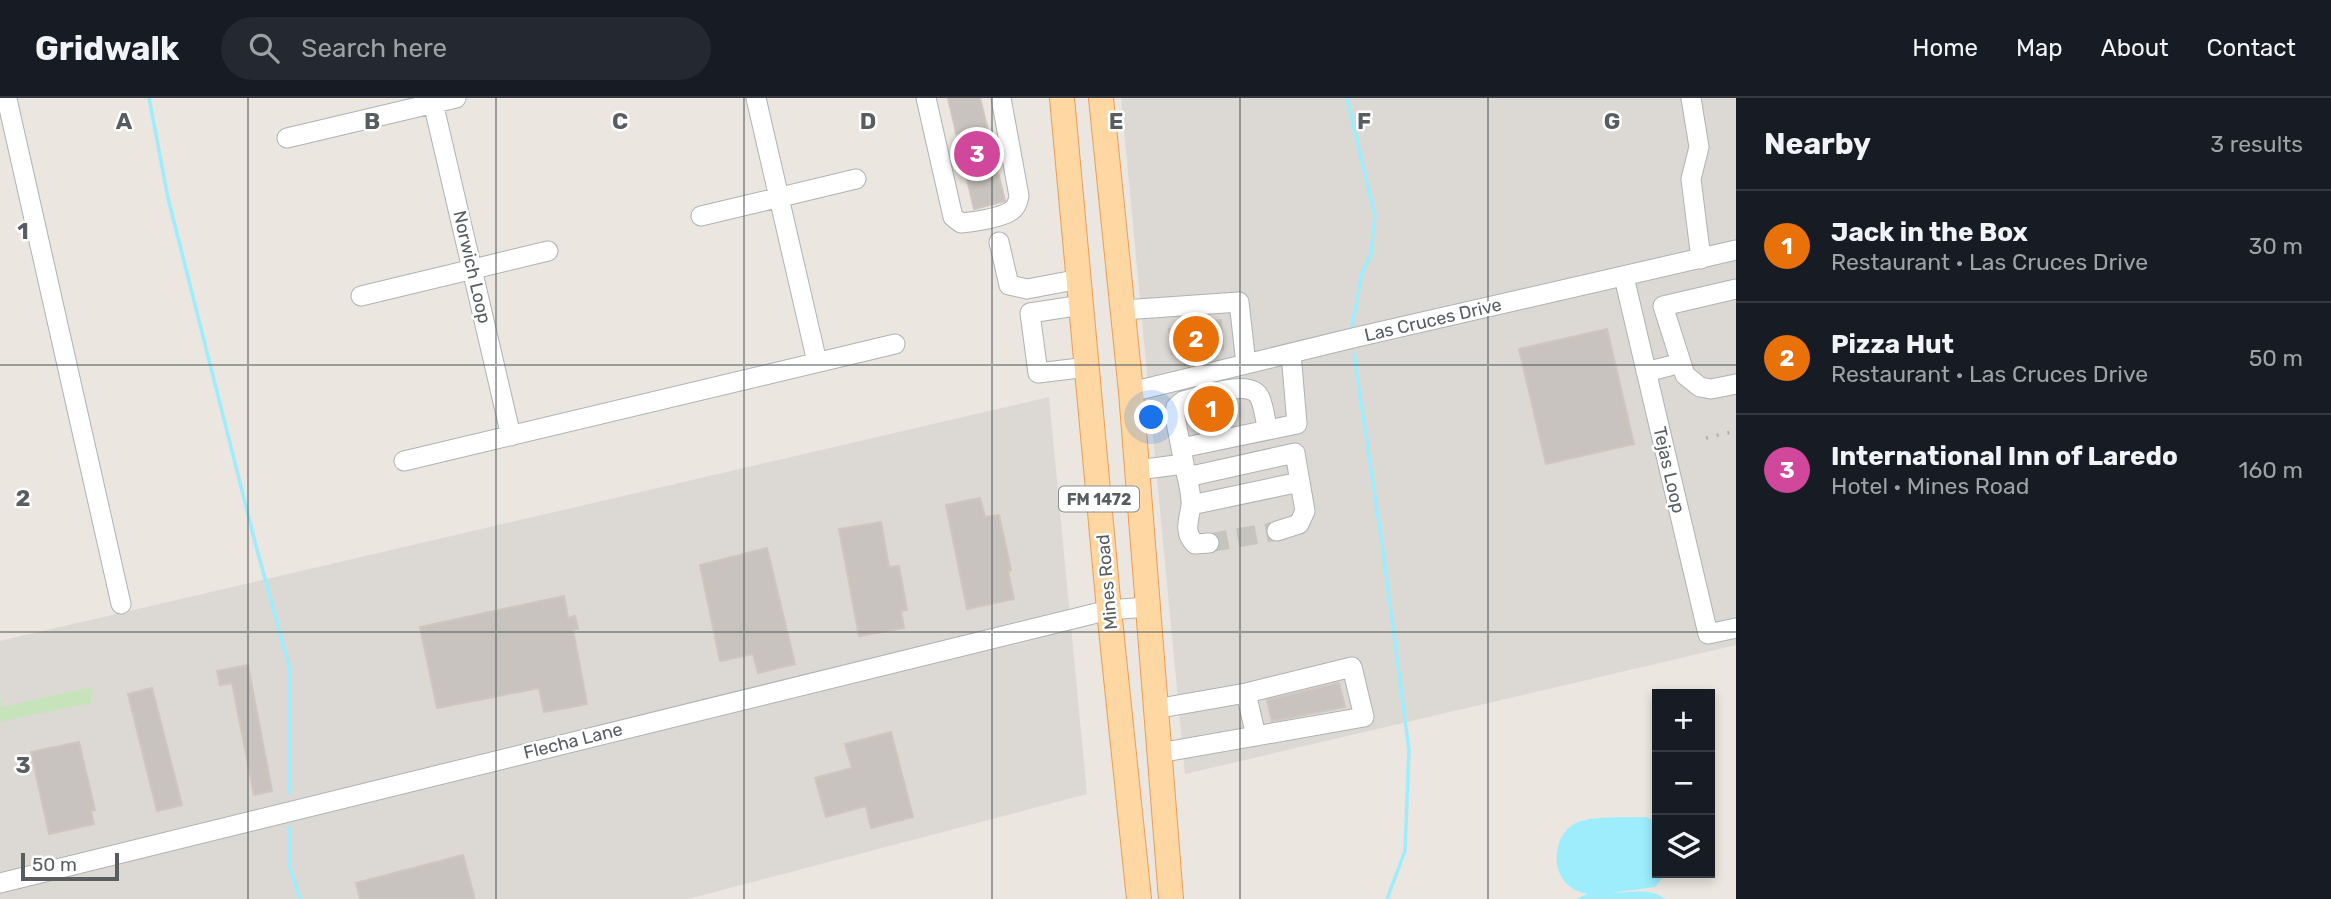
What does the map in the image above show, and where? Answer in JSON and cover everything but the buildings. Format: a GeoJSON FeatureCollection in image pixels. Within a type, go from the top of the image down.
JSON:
{"type":"FeatureCollection","features":[{"type":"Feature","properties":{"kind":"main road","name":"Mines Road"},"geometry":{"type":"LineString","coordinates":[[1062,98],[1109,610],[1139,899]]}},
{"type":"Feature","properties":{"kind":"main road","name":"FM 1472"},"geometry":{"type":"LineString","coordinates":[[1101,98],[1131,392],[1171,899]]}},
{"type":"Feature","properties":{"kind":"main road"},"geometry":{"type":"LineString","coordinates":[[1088,363],[1116,390],[1131,392]]}},
{"type":"Feature","properties":{"kind":"street"},"geometry":{"type":"LineString","coordinates":[[287,138],[433,101],[456,98]]}},
{"type":"Feature","properties":{"kind":"street"},"geometry":{"type":"LineString","coordinates":[[757,98],[817,362]]}},
{"type":"Feature","properties":{"kind":"street"},"geometry":{"type":"LineString","coordinates":[[926,98],[953,217],[961,223],[976,222],[1011,212],[1017,205],[1019,196],[1001,98]]}},
{"type":"Feature","properties":{"kind":"street"},"geometry":{"type":"LineString","coordinates":[[1691,98],[1699,147],[1691,179],[1701,258]]}},
{"type":"Feature","properties":{"kind":"street"},"geometry":{"type":"LineString","coordinates":[[6,99],[121,604]]}},
{"type":"Feature","properties":{"kind":"street","name":"Norwich Loop"},"geometry":{"type":"LineString","coordinates":[[433,101],[511,436]]}},
{"type":"Feature","properties":{"kind":"street"},"geometry":{"type":"LineString","coordinates":[[701,216],[856,179]]}},
{"type":"Feature","properties":{"kind":"street"},"geometry":{"type":"LineString","coordinates":[[999,242],[1009,285],[1027,289],[1080,279]]}},
{"type":"Feature","properties":{"kind":"street","name":"Las Cruces Drive"},"geometry":{"type":"LineString","coordinates":[[1131,392],[1736,250]]}},
{"type":"Feature","properties":{"kind":"street"},"geometry":{"type":"LineString","coordinates":[[360,296],[548,251]]}},
{"type":"Feature","properties":{"kind":"street","name":"Tejas Loop"},"geometry":{"type":"LineString","coordinates":[[1624,277],[1708,634],[1736,628]]}},
{"type":"Feature","properties":{"kind":"street"},"geometry":{"type":"LineString","coordinates":[[1633,315],[1736,289]]}},
{"type":"Feature","properties":{"kind":"street"},"geometry":{"type":"LineString","coordinates":[[1123,310],[1239,302],[1246,364]]}},
{"type":"Feature","properties":{"kind":"street"},"geometry":{"type":"LineString","coordinates":[[1082,305],[1030,313],[1038,379],[1088,363]]}},
{"type":"Feature","properties":{"kind":"street"},"geometry":{"type":"LineString","coordinates":[[1663,306],[1685,375],[1700,387],[1711,389],[1736,384]]}},
{"type":"Feature","properties":{"kind":"street"},"geometry":{"type":"LineString","coordinates":[[404,461],[895,344]]}},
{"type":"Feature","properties":{"kind":"street"},"geometry":{"type":"LineString","coordinates":[[1277,531],[1299,524],[1305,511],[1294,453],[1297,424],[1291,353]]}},
{"type":"Feature","properties":{"kind":"street"},"geometry":{"type":"LineString","coordinates":[[1646,372],[1681,363]]}},
{"type":"Feature","properties":{"kind":"street"},"geometry":{"type":"LineString","coordinates":[[1209,543],[1195,544],[1189,538],[1187,517],[1191,505],[1175,417],[1176,407],[1183,401],[1242,387],[1254,389],[1260,396],[1268,430]]}},
{"type":"Feature","properties":{"kind":"street"},"geometry":{"type":"LineString","coordinates":[[1184,463],[1268,430],[1297,424]]}},
{"type":"Feature","properties":{"kind":"street"},"geometry":{"type":"LineString","coordinates":[[1137,470],[1294,453]]}},
{"type":"Feature","properties":{"kind":"street"},"geometry":{"type":"LineString","coordinates":[[1191,505],[1300,482]]}},
{"type":"Feature","properties":{"kind":"street","name":"Flecha Lane"},"geometry":{"type":"LineString","coordinates":[[0,883],[1109,610],[1147,607]]}},
{"type":"Feature","properties":{"kind":"street"},"geometry":{"type":"LineString","coordinates":[[1155,709],[1246,693],[1352,667],[1364,717],[1158,753]]}},
{"type":"Feature","properties":{"kind":"street"},"geometry":{"type":"LineString","coordinates":[[1246,693],[1256,736]]}},
{"type":"Feature","properties":{"kind":"shaded area"},"geometry":{"type":"Polygon","coordinates":[[[1121,98],[1736,98],[1736,645],[1185,774],[1121,98]]]}},
{"type":"Feature","properties":{"kind":"shaded area"},"geometry":{"type":"Polygon","coordinates":[[[1049,397],[1087,794],[688,899],[0,899],[0,722],[4,720],[0,695],[0,641],[1049,397]]]}},
{"type":"Feature","properties":{"kind":"green space"},"geometry":{"type":"Polygon","coordinates":[[[92,687],[91,703],[0,722],[0,695],[2,707],[92,687]]]}},
{"type":"Feature","properties":{"kind":"water"},"geometry":{"type":"Polygon","coordinates":[[[1610,817],[1646,817],[1652,820],[1652,878],[1662,878],[1655,887],[1611,893],[1646,892],[1665,899],[1576,899],[1587,894],[1574,889],[1560,874],[1557,864],[1558,845],[1562,836],[1576,823],[1610,817]]]}},
{"type":"Feature","properties":{"kind":"waterway"},"geometry":{"type":"LineString","coordinates":[[149,98],[168,198],[290,670],[290,793]]}},
{"type":"Feature","properties":{"kind":"waterway"},"geometry":{"type":"LineString","coordinates":[[1347,98],[1375,216],[1371,254],[1362,273],[1352,327]]}},
{"type":"Feature","properties":{"kind":"waterway"},"geometry":{"type":"LineString","coordinates":[[1354,355],[1409,750],[1405,851],[1387,899]]}},
{"type":"Feature","properties":{"kind":"waterway"},"geometry":{"type":"LineString","coordinates":[[290,827],[290,868],[300,899]]}},
{"type":"Feature","properties":{"kind":"tunnel"},"geometry":{"type":"LineString","coordinates":[[1209,543],[1277,531]]}},
{"type":"Feature","properties":{"kind":"railway"},"geometry":{"type":"LineString","coordinates":[[1706,438],[1736,431]]}},
{"type":"Feature","properties":{"kind":"place","name":"International Inn of Laredo"},"geometry":{"type":"Point","coordinates":[977,154]}},
{"type":"Feature","properties":{"kind":"place","name":"Pizza Hut"},"geometry":{"type":"Point","coordinates":[1196,339]}},
{"type":"Feature","properties":{"kind":"place","name":"Jack in the Box"},"geometry":{"type":"Point","coordinates":[1211,409]}}]}
